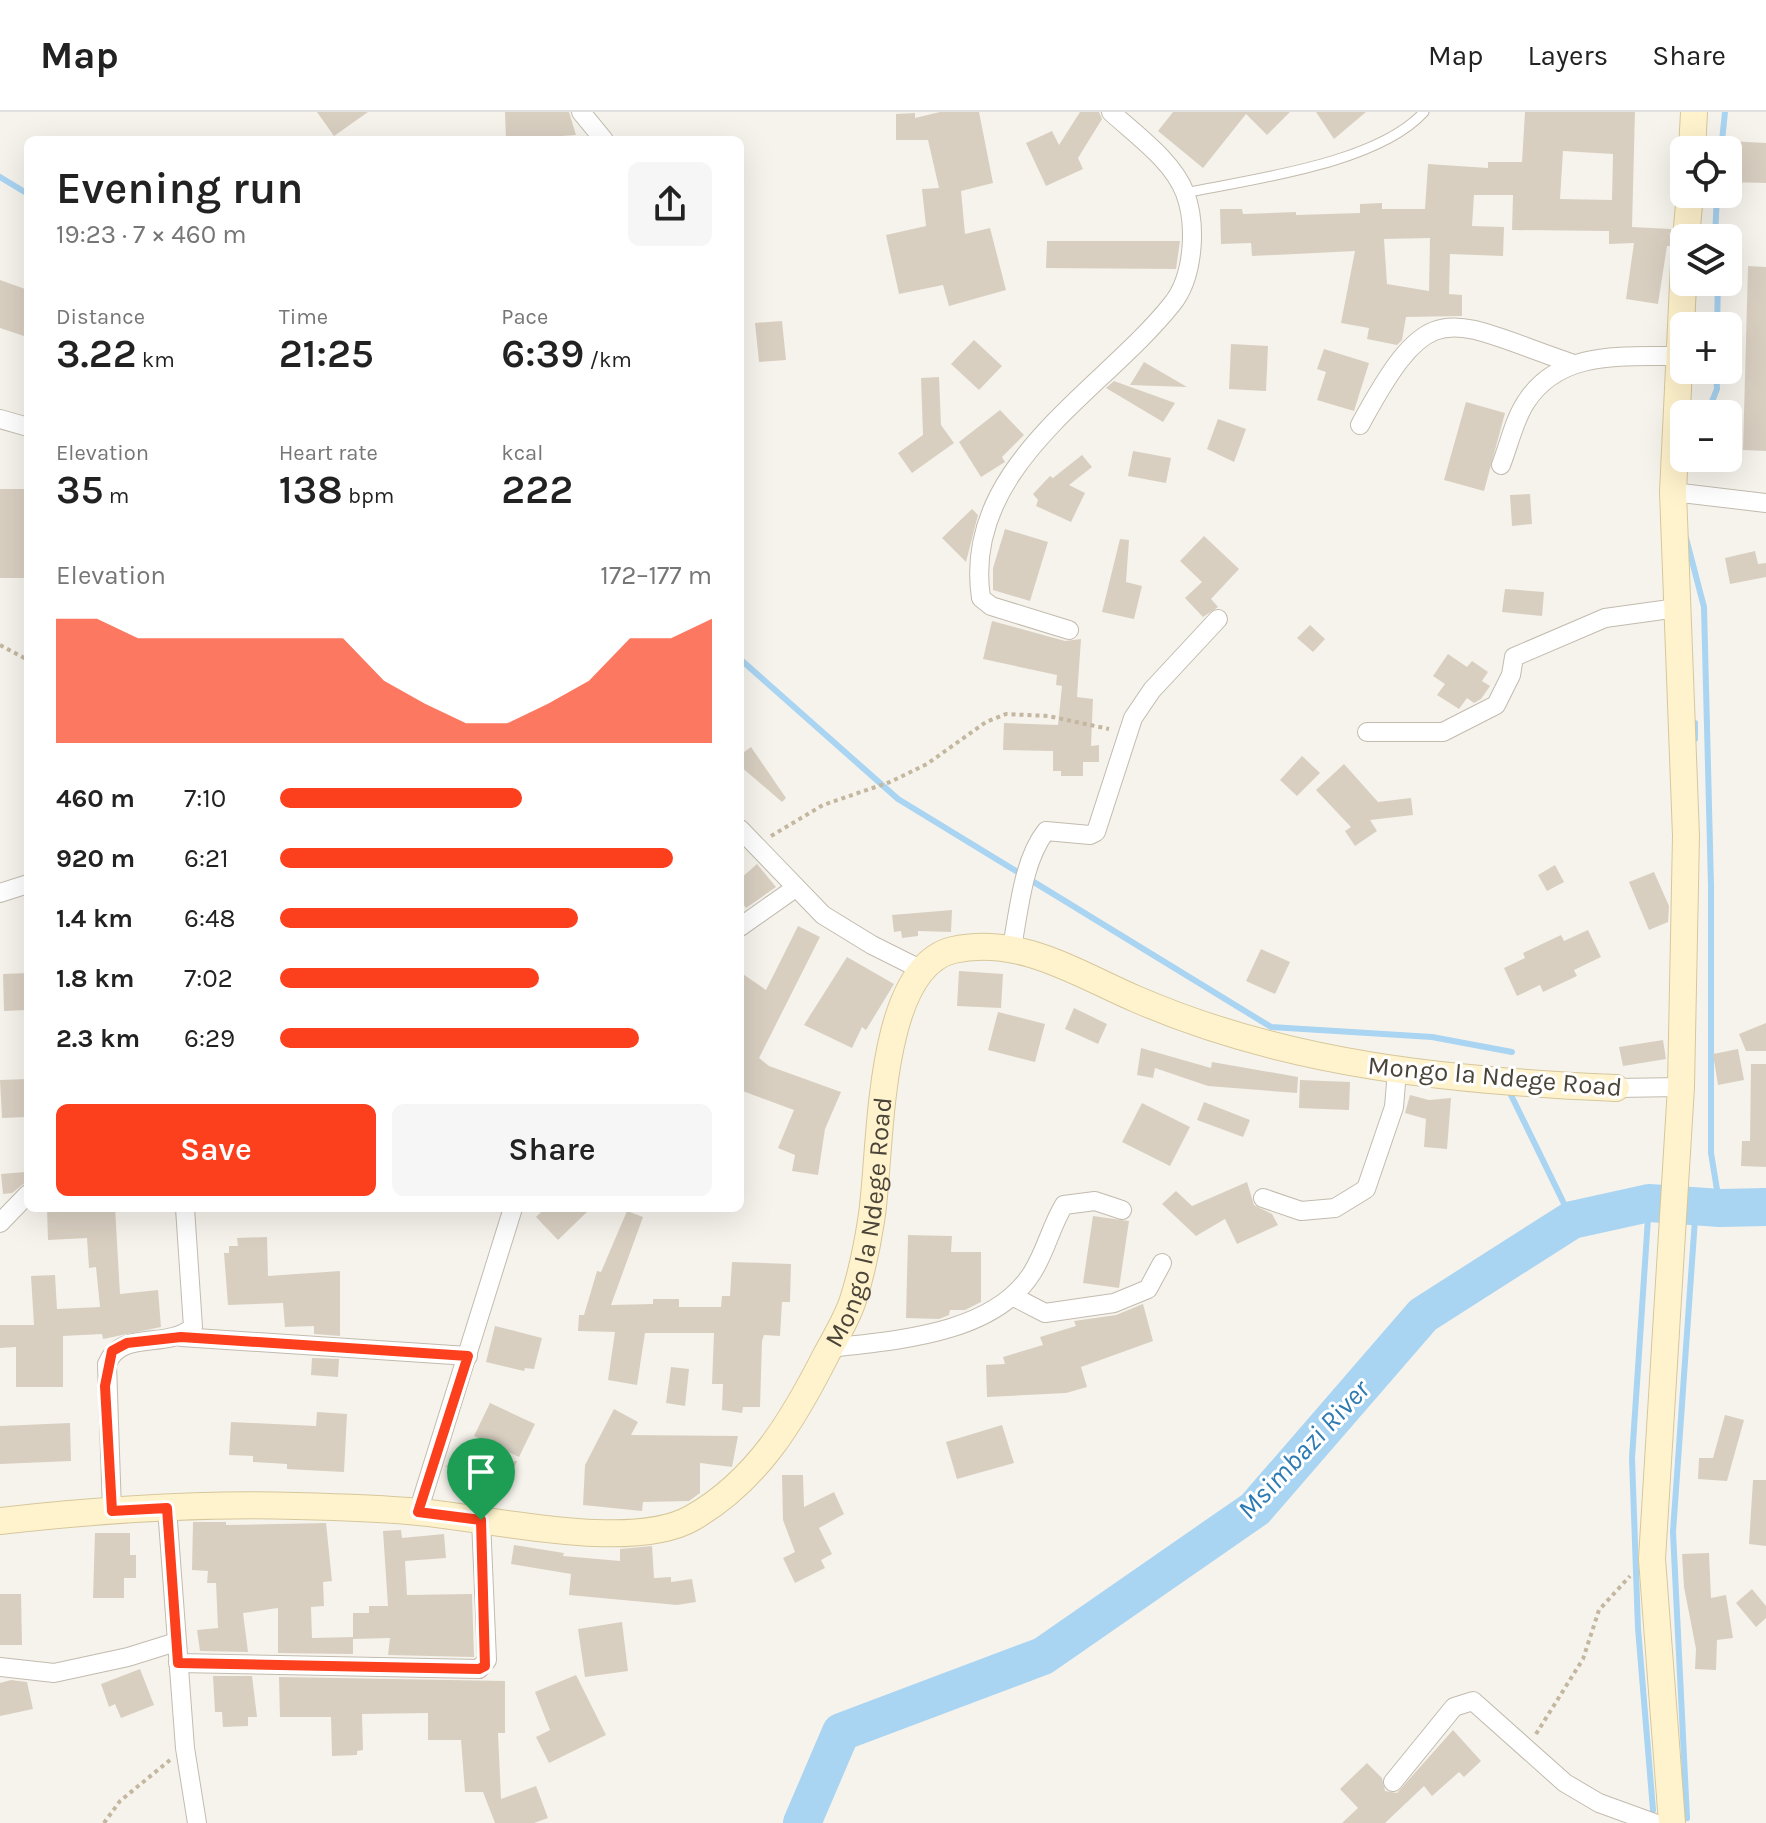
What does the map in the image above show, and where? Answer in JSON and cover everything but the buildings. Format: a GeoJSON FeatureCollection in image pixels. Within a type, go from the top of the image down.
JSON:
{"type":"FeatureCollection","features":[{"type":"Feature","properties":{"kind":"street"},"geometry":{"type":"LineString","coordinates":[[581,112],[601,136]]}},
{"type":"Feature","properties":{"kind":"street"},"geometry":{"type":"LineString","coordinates":[[1069,630],[991,606],[981,598],[981,552],[993,509],[1049,424],[1174,302],[1189,267],[1191,232],[1185,193],[1169,169],[1111,112]]}},
{"type":"Feature","properties":{"kind":"street"},"geometry":{"type":"LineString","coordinates":[[1693,136],[1694,112]]}},
{"type":"Feature","properties":{"kind":"street"},"geometry":{"type":"LineString","coordinates":[[1360,425],[1390,370],[1415,342],[1438,328],[1474,327],[1571,363],[1670,357]]}},
{"type":"Feature","properties":{"kind":"street"},"geometry":{"type":"LineString","coordinates":[[1501,465],[1526,402],[1550,376],[1571,363]]}},
{"type":"Feature","properties":{"kind":"street"},"geometry":{"type":"LineString","coordinates":[[1672,1823],[1652,1559],[1681,1087],[1686,836],[1673,492],[1677,384]]}},
{"type":"Feature","properties":{"kind":"street"},"geometry":{"type":"LineString","coordinates":[[0,419],[24,426]]}},
{"type":"Feature","properties":{"kind":"street"},"geometry":{"type":"LineString","coordinates":[[1673,492],[1766,503]]}},
{"type":"Feature","properties":{"kind":"street"},"geometry":{"type":"LineString","coordinates":[[1367,732],[1443,732],[1496,705],[1511,675],[1514,657],[1605,618],[1677,608]]}},
{"type":"Feature","properties":{"kind":"street"},"geometry":{"type":"LineString","coordinates":[[1012,947],[1023,891],[1040,839],[1046,831],[1090,835],[1096,832],[1126,733],[1152,690],[1218,619]]}},
{"type":"Feature","properties":{"kind":"street"},"geometry":{"type":"LineString","coordinates":[[744,833],[794,889],[847,930],[920,969]]}},
{"type":"Feature","properties":{"kind":"street"},"geometry":{"type":"LineString","coordinates":[[0,893],[24,885]]}},
{"type":"Feature","properties":{"kind":"street"},"geometry":{"type":"LineString","coordinates":[[744,924],[794,889]]}},
{"type":"Feature","properties":{"kind":"street","name":"Mongo la Ndege Road"},"geometry":{"type":"LineString","coordinates":[[0,1521],[112,1511],[279,1505],[418,1512],[536,1529],[597,1532],[655,1530],[688,1521],[735,1488],[773,1447],[797,1412],[852,1304],[872,1219],[877,1132],[891,1052],[913,980],[920,969],[948,951],[1012,947],[1205,1028],[1293,1053],[1397,1071],[1616,1088],[1681,1087]]}},
{"type":"Feature","properties":{"kind":"street"},"geometry":{"type":"LineString","coordinates":[[1263,1198],[1301,1211],[1335,1208],[1366,1189],[1394,1107],[1397,1071]]}},
{"type":"Feature","properties":{"kind":"street"},"geometry":{"type":"LineString","coordinates":[[0,1223],[24,1198]]}},
{"type":"Feature","properties":{"kind":"street"},"geometry":{"type":"LineString","coordinates":[[829,1348],[911,1340],[947,1331],[1014,1297],[1033,1272],[1064,1205],[1095,1201],[1122,1210]]}},
{"type":"Feature","properties":{"kind":"street"},"geometry":{"type":"LineString","coordinates":[[181,1337],[193,1327],[185,1212]]}},
{"type":"Feature","properties":{"kind":"street"},"geometry":{"type":"LineString","coordinates":[[418,1512],[512,1212]]}},
{"type":"Feature","properties":{"kind":"street"},"geometry":{"type":"LineString","coordinates":[[1014,1297],[1045,1313],[1114,1303],[1148,1289],[1162,1263]]}},
{"type":"Feature","properties":{"kind":"street"},"geometry":{"type":"LineString","coordinates":[[112,1511],[107,1364],[112,1351],[127,1343],[181,1337],[468,1356]]}},
{"type":"Feature","properties":{"kind":"street"},"geometry":{"type":"LineString","coordinates":[[167,1508],[185,1748],[197,1823]]}},
{"type":"Feature","properties":{"kind":"street"},"geometry":{"type":"LineString","coordinates":[[178,1663],[479,1669],[487,1660],[481,1520]]}},
{"type":"Feature","properties":{"kind":"street"},"geometry":{"type":"LineString","coordinates":[[0,1667],[54,1673],[128,1657],[176,1642]]}},
{"type":"Feature","properties":{"kind":"street"},"geometry":{"type":"LineString","coordinates":[[1393,1782],[1454,1707],[1464,1702],[1483,1706],[1565,1783],[1599,1803],[1654,1823]]}},
{"type":"Feature","properties":{"kind":"lane"},"geometry":{"type":"LineString","coordinates":[[1185,193],[1335,160],[1375,143],[1424,112]]}},
{"type":"Feature","properties":{"kind":"path"},"geometry":{"type":"LineString","coordinates":[[0,645],[24,658]]}},
{"type":"Feature","properties":{"kind":"path"},"geometry":{"type":"LineString","coordinates":[[755,845],[823,805],[890,782],[927,764],[986,722],[1006,714],[1048,716],[1126,733]]}},
{"type":"Feature","properties":{"kind":"path"},"geometry":{"type":"LineString","coordinates":[[1536,1756],[1538,1728],[1583,1659],[1599,1610],[1623,1582],[1652,1559]]}},
{"type":"Feature","properties":{"kind":"path"},"geometry":{"type":"LineString","coordinates":[[104,1823],[120,1801],[185,1748]]}},
{"type":"Feature","properties":{"kind":"waterway"},"geometry":{"type":"LineString","coordinates":[[1722,136],[1725,112]]}},
{"type":"Feature","properties":{"kind":"waterway"},"geometry":{"type":"LineString","coordinates":[[0,177],[24,192]]}},
{"type":"Feature","properties":{"kind":"waterway"},"geometry":{"type":"LineString","coordinates":[[1716,208],[1716,224]]}},
{"type":"Feature","properties":{"kind":"waterway"},"geometry":{"type":"LineString","coordinates":[[1717,312],[1718,296]]}},
{"type":"Feature","properties":{"kind":"waterway"},"geometry":{"type":"LineString","coordinates":[[1713,400],[1717,384]]}},
{"type":"Feature","properties":{"kind":"waterway"},"geometry":{"type":"LineString","coordinates":[[1686,538],[1704,607],[1711,886],[1711,1153],[1720,1208]]}},
{"type":"Feature","properties":{"kind":"waterway"},"geometry":{"type":"LineString","coordinates":[[744,663],[898,799],[1271,1027],[1432,1037],[1512,1052]]}},
{"type":"Feature","properties":{"kind":"waterway"},"geometry":{"type":"LineString","coordinates":[[1695,723],[1695,739]]}},
{"type":"Feature","properties":{"kind":"waterway"},"geometry":{"type":"LineString","coordinates":[[1511,1095],[1572,1220]]}},
{"type":"Feature","properties":{"kind":"waterway"},"geometry":{"type":"LineString","coordinates":[[1649,1203],[1632,1458],[1638,1628],[1653,1810]]}},
{"type":"Feature","properties":{"kind":"waterway","name":"Msimbazi River"},"geometry":{"type":"LineString","coordinates":[[802,1823],[841,1732],[1043,1656],[1255,1509],[1423,1315],[1572,1220],[1649,1203],[1720,1208],[1766,1207]]}},
{"type":"Feature","properties":{"kind":"waterway"},"geometry":{"type":"LineString","coordinates":[[1687,1818],[1673,1532],[1696,1205]]}},
{"type":"Feature","properties":{"kind":"route"},"geometry":{"type":"LineString","coordinates":[[181,1337],[468,1356],[418,1512],[481,1520],[487,1660],[485,1666],[479,1669],[251,1662],[178,1663],[167,1508],[112,1511],[105,1386],[112,1351],[127,1343],[181,1337]]}}]}
